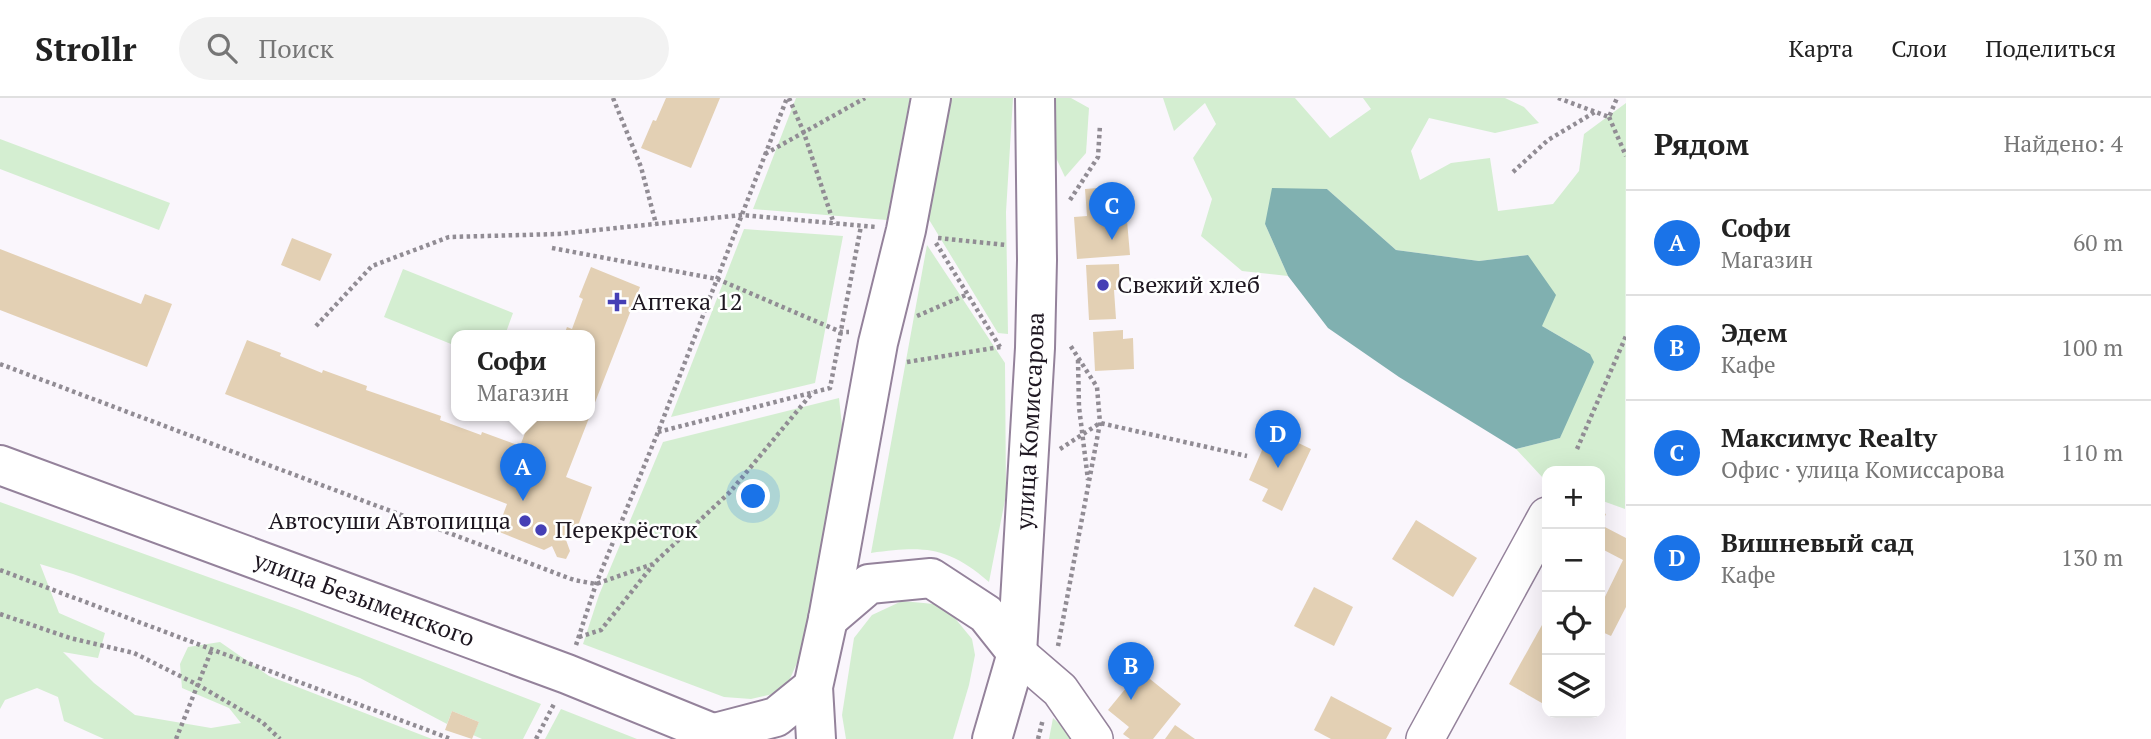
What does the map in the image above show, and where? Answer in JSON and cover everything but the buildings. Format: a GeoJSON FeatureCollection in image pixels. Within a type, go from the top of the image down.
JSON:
{"type":"FeatureCollection","features":[{"type":"Feature","properties":{"kind":"main road"},"geometry":{"type":"LineString","coordinates":[[816,739],[813,687],[828,619],[873,368],[906,230],[931,98]]}},
{"type":"Feature","properties":{"kind":"main road","name":"улица Комиссарова"},"geometry":{"type":"LineString","coordinates":[[992,739],[1017,653],[1035,347],[1035,98]]}},
{"type":"Feature","properties":{"kind":"main road","name":"улица Безыменского"},"geometry":{"type":"LineString","coordinates":[[0,465],[567,674],[678,729],[721,736]]}},
{"type":"Feature","properties":{"kind":"main road"},"geometry":{"type":"LineString","coordinates":[[828,619],[869,584],[931,578],[986,614],[1017,653]]}},
{"type":"Feature","properties":{"kind":"main road"},"geometry":{"type":"LineString","coordinates":[[721,736],[776,718],[813,687]]}},
{"type":"Feature","properties":{"kind":"street"},"geometry":{"type":"LineString","coordinates":[[1425,739],[1542,525]]}},
{"type":"Feature","properties":{"kind":"street"},"geometry":{"type":"LineString","coordinates":[[1017,653],[1060,690],[1094,739]]}},
{"type":"Feature","properties":{"kind":"path"},"geometry":{"type":"LineString","coordinates":[[613,98],[641,167],[656,224]]}},
{"type":"Feature","properties":{"kind":"path"},"geometry":{"type":"LineString","coordinates":[[788,98],[804,133],[834,224]]}},
{"type":"Feature","properties":{"kind":"path"},"geometry":{"type":"LineString","coordinates":[[536,739],[567,674],[596,584],[788,98]]}},
{"type":"Feature","properties":{"kind":"path"},"geometry":{"type":"LineString","coordinates":[[765,155],[865,98]]}},
{"type":"Feature","properties":{"kind":"path"},"geometry":{"type":"LineString","coordinates":[[1558,98],[1609,117]]}},
{"type":"Feature","properties":{"kind":"path"},"geometry":{"type":"LineString","coordinates":[[1617,98],[1609,117],[1626,156]]}},
{"type":"Feature","properties":{"kind":"path"},"geometry":{"type":"LineString","coordinates":[[1513,172],[1548,140],[1595,112]]}},
{"type":"Feature","properties":{"kind":"path"},"geometry":{"type":"LineString","coordinates":[[1068,204],[1097,158],[1100,125]]}},
{"type":"Feature","properties":{"kind":"path"},"geometry":{"type":"LineString","coordinates":[[316,327],[372,266],[449,237],[558,234],[742,215],[906,230]]}},
{"type":"Feature","properties":{"kind":"path"},"geometry":{"type":"LineString","coordinates":[[830,388],[861,226]]}},
{"type":"Feature","properties":{"kind":"path"},"geometry":{"type":"LineString","coordinates":[[1037,248],[933,237],[968,294],[1035,347],[1078,359],[1097,387],[1100,423],[1052,684]]}},
{"type":"Feature","properties":{"kind":"path"},"geometry":{"type":"LineString","coordinates":[[552,248],[717,279],[841,332],[881,332],[968,294]]}},
{"type":"Feature","properties":{"kind":"path"},"geometry":{"type":"LineString","coordinates":[[658,432],[830,388],[873,368],[1035,347],[1069,334]]}},
{"type":"Feature","properties":{"kind":"path"},"geometry":{"type":"LineString","coordinates":[[1577,449],[1626,336]]}},
{"type":"Feature","properties":{"kind":"path"},"geometry":{"type":"LineString","coordinates":[[1078,359],[1079,407],[1088,486]]}},
{"type":"Feature","properties":{"kind":"path"},"geometry":{"type":"LineString","coordinates":[[0,364],[575,580],[596,584],[653,564]]}},
{"type":"Feature","properties":{"kind":"path"},"geometry":{"type":"LineString","coordinates":[[579,637],[601,630],[653,564],[730,492],[813,392]]}},
{"type":"Feature","properties":{"kind":"path"},"geometry":{"type":"LineString","coordinates":[[1100,423],[1247,456]]}},
{"type":"Feature","properties":{"kind":"path"},"geometry":{"type":"LineString","coordinates":[[0,570],[451,739]]}},
{"type":"Feature","properties":{"kind":"path"},"geometry":{"type":"LineString","coordinates":[[0,614],[70,638],[134,653],[198,685],[262,722],[280,739]]}},
{"type":"Feature","properties":{"kind":"path"},"geometry":{"type":"LineString","coordinates":[[176,739],[212,649]]}},
{"type":"Feature","properties":{"kind":"green space"},"geometry":{"type":"Polygon","coordinates":[[[796,98],[910,98],[887,220],[753,209],[796,98]]]}},
{"type":"Feature","properties":{"kind":"green space"},"geometry":{"type":"Polygon","coordinates":[[[949,98],[1013,98],[1006,212],[1008,334],[998,333],[928,218],[949,98]]]}},
{"type":"Feature","properties":{"kind":"green space"},"geometry":{"type":"Polygon","coordinates":[[[1050,98],[1071,98],[1089,108],[1086,153],[1065,177],[1049,143],[1050,98]]]}},
{"type":"Feature","properties":{"kind":"green space"},"geometry":{"type":"Polygon","coordinates":[[[1163,98],[1295,98],[1330,138],[1371,109],[1363,98],[1505,98],[1524,107],[1539,123],[1495,133],[1429,118],[1411,151],[1420,180],[1451,163],[1490,158],[1498,211],[1553,204],[1579,171],[1584,134],[1626,103],[1625,509],[1605,502],[1605,466],[1542,466],[1542,477],[1516,449],[1560,438],[1590,354],[1542,326],[1528,255],[1479,261],[1396,250],[1327,189],[1265,224],[1288,276],[1242,271],[1201,236],[1212,199],[1193,158],[1216,124],[1205,103],[1174,131],[1163,98]]]}},
{"type":"Feature","properties":{"kind":"green space"},"geometry":{"type":"Polygon","coordinates":[[[0,139],[170,203],[159,230],[0,169],[0,139]]]}},
{"type":"Feature","properties":{"kind":"green space"},"geometry":{"type":"Polygon","coordinates":[[[744,229],[843,236],[815,383],[671,417],[744,229]]]}},
{"type":"Feature","properties":{"kind":"green space"},"geometry":{"type":"Polygon","coordinates":[[[927,245],[1005,363],[1006,495],[989,582],[960,561],[934,551],[871,553],[927,245]]]}},
{"type":"Feature","properties":{"kind":"green space"},"geometry":{"type":"Polygon","coordinates":[[[403,269],[513,313],[507,330],[451,330],[451,344],[384,317],[403,269]]]}},
{"type":"Feature","properties":{"kind":"green space"},"geometry":{"type":"Polygon","coordinates":[[[839,398],[844,444],[805,645],[789,681],[773,694],[751,699],[724,697],[583,644],[599,595],[663,442],[839,398]]]}},
{"type":"Feature","properties":{"kind":"green space"},"geometry":{"type":"Polygon","coordinates":[[[0,502],[297,609],[541,704],[523,739],[482,739],[473,735],[479,722],[452,711],[447,724],[360,678],[40,564],[59,613],[105,633],[98,658],[63,652],[94,683],[135,715],[211,728],[241,723],[229,708],[182,688],[180,664],[188,647],[220,642],[269,676],[432,739],[104,739],[64,721],[58,697],[37,688],[5,700],[0,709],[0,502]]]}},
{"type":"Feature","properties":{"kind":"green space"},"geometry":{"type":"Polygon","coordinates":[[[902,601],[934,604],[954,617],[972,639],[975,655],[953,739],[846,739],[842,715],[854,638],[872,615],[902,601]]]}},
{"type":"Feature","properties":{"kind":"green space"},"geometry":{"type":"Polygon","coordinates":[[[561,709],[637,739],[545,739],[561,709]]]}},
{"type":"Feature","properties":{"kind":"green space"},"geometry":{"type":"Polygon","coordinates":[[[1053,718],[1073,736],[1075,739],[1049,739],[1053,718]]]}},
{"type":"Feature","properties":{"kind":"water"},"geometry":{"type":"Polygon","coordinates":[[[1272,188],[1327,189],[1396,250],[1479,261],[1528,255],[1556,295],[1542,326],[1590,354],[1594,362],[1560,438],[1516,449],[1399,377],[1328,328],[1288,276],[1265,224],[1272,188]]]}},
{"type":"Feature","properties":{"kind":"place","name":"Максимус Realty"},"geometry":{"type":"Point","coordinates":[1112,240]}},
{"type":"Feature","properties":{"kind":"place","name":"Свежий хлеб"},"geometry":{"type":"Point","coordinates":[1103,285]}},
{"type":"Feature","properties":{"kind":"place","name":"Аптека 12"},"geometry":{"type":"Point","coordinates":[617,302]}},
{"type":"Feature","properties":{"kind":"place","name":"Вишневый сад"},"geometry":{"type":"Point","coordinates":[1278,468]}},
{"type":"Feature","properties":{"kind":"place","name":"Софи"},"geometry":{"type":"Point","coordinates":[523,501]}},
{"type":"Feature","properties":{"kind":"place","name":"Автосуши Автопицца"},"geometry":{"type":"Point","coordinates":[525,521]}},
{"type":"Feature","properties":{"kind":"place","name":"Перекрёсток"},"geometry":{"type":"Point","coordinates":[541,530]}},
{"type":"Feature","properties":{"kind":"place","name":"Эдем"},"geometry":{"type":"Point","coordinates":[1131,700]}}]}
